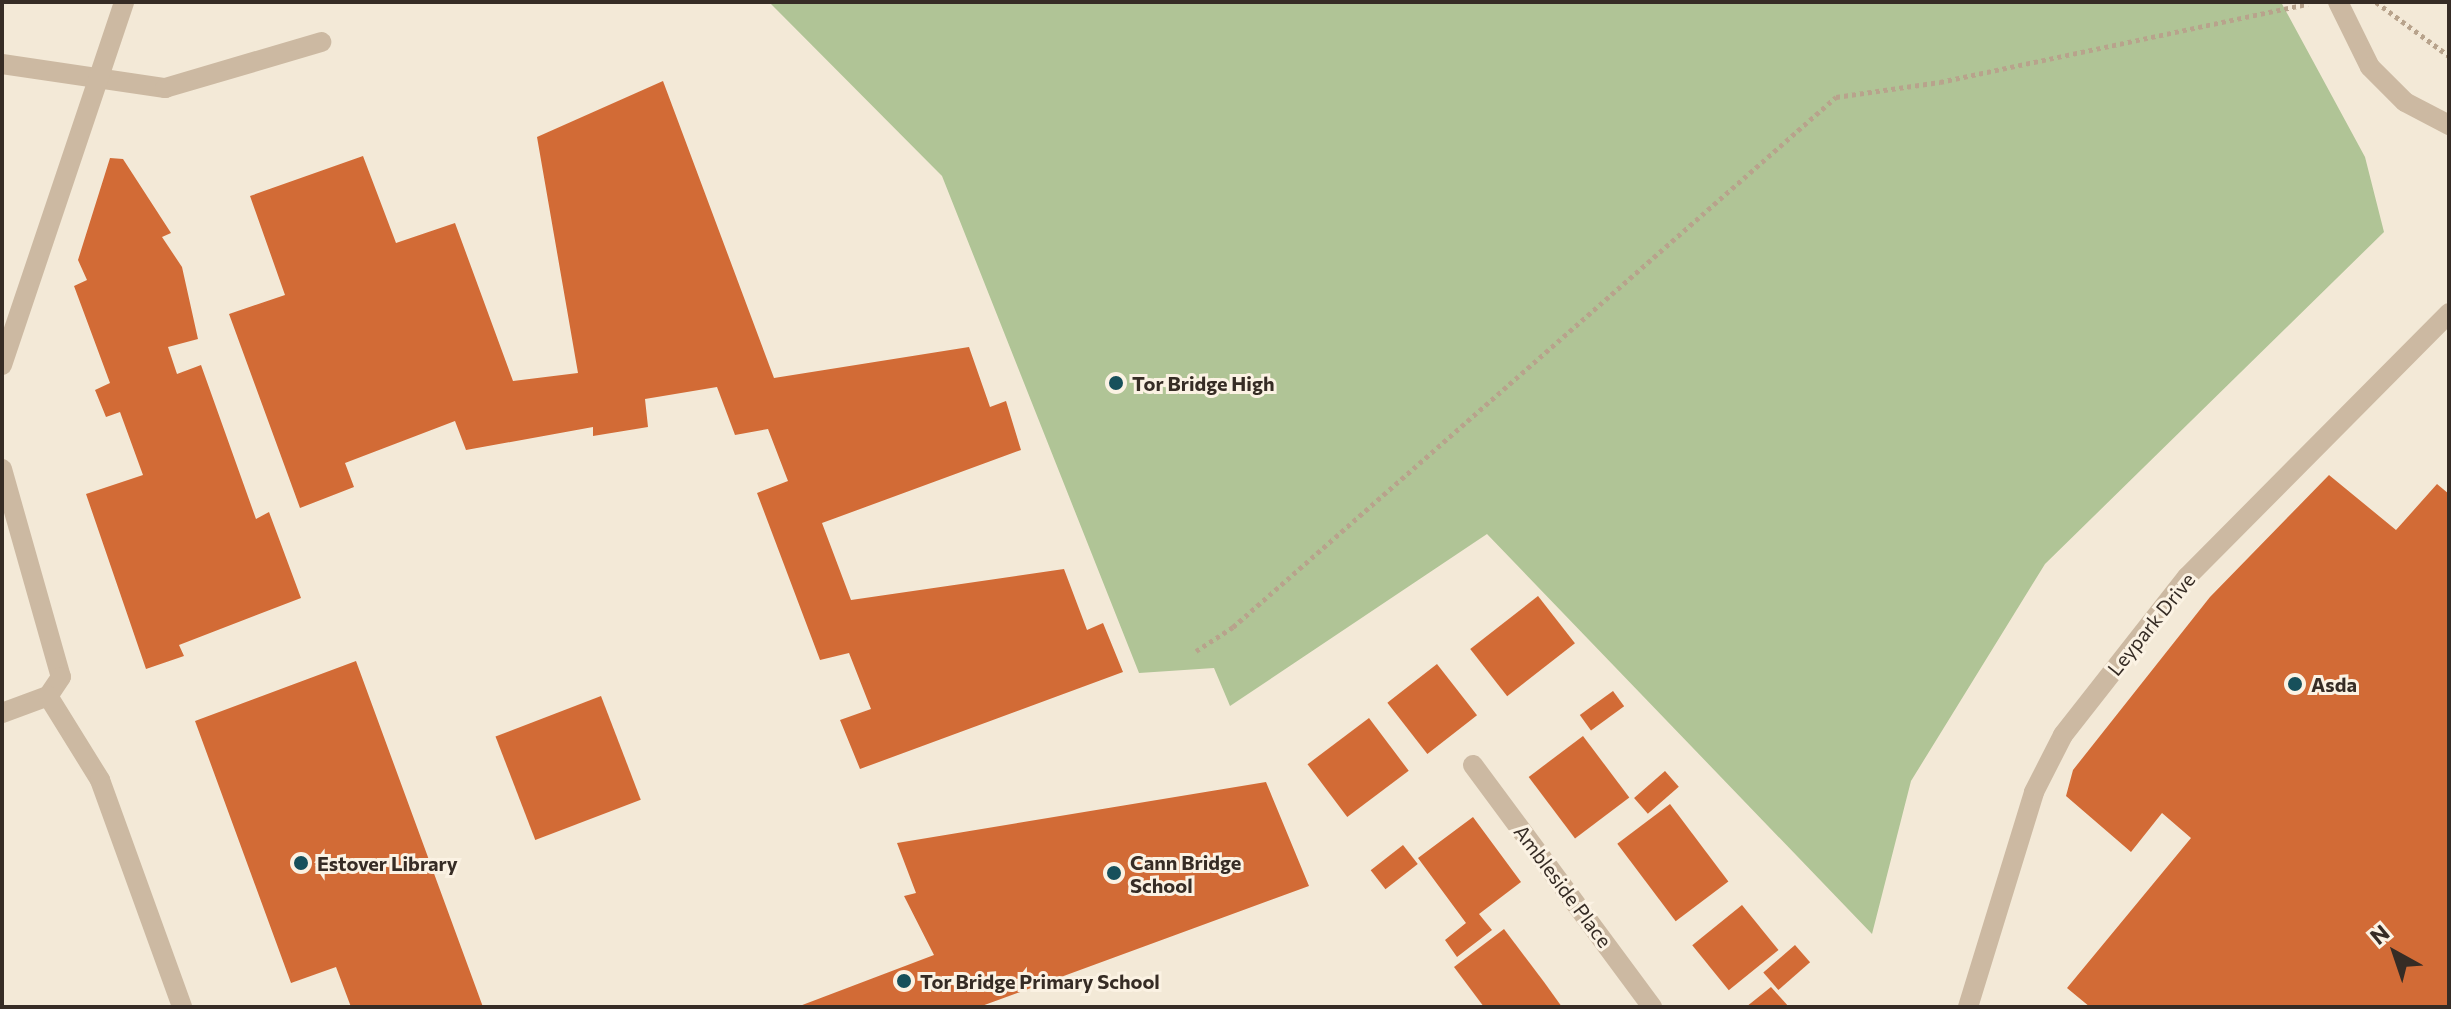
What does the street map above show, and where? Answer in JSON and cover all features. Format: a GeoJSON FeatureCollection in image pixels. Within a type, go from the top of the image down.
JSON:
{"type":"FeatureCollection","features":[{"type":"Feature","properties":{"kind":"street"},"geometry":{"type":"LineString","coordinates":[[2,365],[124,2]]}},
{"type":"Feature","properties":{"kind":"street"},"geometry":{"type":"LineString","coordinates":[[2338,2],[2370,67],[2405,102],[2449,125]]}},
{"type":"Feature","properties":{"kind":"street"},"geometry":{"type":"LineString","coordinates":[[2,64],[98,81],[165,88],[321,42]]}},
{"type":"Feature","properties":{"kind":"street","name":"Leypark Drive"},"geometry":{"type":"LineString","coordinates":[[1968,1007],[2034,792],[2063,735],[2187,577],[2449,313]]}},
{"type":"Feature","properties":{"kind":"street"},"geometry":{"type":"LineString","coordinates":[[2,469],[61,677],[48,696],[2,713]]}},
{"type":"Feature","properties":{"kind":"street"},"geometry":{"type":"LineString","coordinates":[[48,696],[100,780],[182,1007]]}},
{"type":"Feature","properties":{"kind":"street","name":"Ambleside Place"},"geometry":{"type":"LineString","coordinates":[[1473,765],[1652,1007]]}},
{"type":"Feature","properties":{"kind":"path"},"geometry":{"type":"LineString","coordinates":[[1196,651],[1233,627],[1836,97],[1940,82],[2317,2]]}},
{"type":"Feature","properties":{"kind":"path"},"geometry":{"type":"LineString","coordinates":[[2376,2],[2449,56]]}},
{"type":"Feature","properties":{"kind":"green space"},"geometry":{"type":"Polygon","coordinates":[[[769,2],[2281,2],[2365,157],[2384,232],[2045,564],[1911,781],[1872,934],[1487,534],[1230,706],[1214,668],[1139,673],[942,176],[769,2]]]}},
{"type":"Feature","properties":{"kind":"building"},"geometry":{"type":"Polygon","coordinates":[[[663,81],[774,378],[969,347],[990,407],[1006,401],[1021,450],[822,523],[851,600],[1064,569],[1087,630],[1103,623],[1123,672],[860,769],[840,720],[871,709],[849,653],[820,660],[757,493],[788,481],[768,429],[735,435],[717,387],[645,399],[648,427],[593,436],[593,427],[466,450],[455,421],[345,463],[354,487],[300,508],[229,314],[285,295],[250,196],[363,156],[396,243],[455,223],[513,381],[578,373],[537,137],[663,81]]]}},
{"type":"Feature","properties":{"kind":"building"},"geometry":{"type":"Polygon","coordinates":[[[110,158],[123,159],[171,233],[162,237],[182,267],[198,339],[168,347],[177,374],[201,365],[256,519],[269,512],[301,598],[179,645],[184,656],[146,669],[86,494],[143,475],[120,412],[106,417],[95,390],[110,383],[74,286],[87,280],[78,260],[110,158]]]}},
{"type":"Feature","properties":{"kind":"building","name":"Asda"},"geometry":{"type":"Polygon","coordinates":[[[2329,475],[2396,530],[2437,484],[2449,494],[2449,1007],[2090,1007],[2067,988],[2191,838],[2162,813],[2131,852],[2066,796],[2073,770],[2210,597],[2329,475]]]}},
{"type":"Feature","properties":{"kind":"building"},"geometry":{"type":"Polygon","coordinates":[[[1538,596],[1575,643],[1507,696],[1470,649],[1538,596]]]}},
{"type":"Feature","properties":{"kind":"building"},"geometry":{"type":"Polygon","coordinates":[[[356,661],[483,1007],[351,1007],[336,967],[291,983],[195,721],[356,661]]]}},
{"type":"Feature","properties":{"kind":"building"},"geometry":{"type":"Polygon","coordinates":[[[1437,664],[1477,715],[1427,754],[1387,703],[1437,664]]]}},
{"type":"Feature","properties":{"kind":"building"},"geometry":{"type":"Polygon","coordinates":[[[1613,691],[1624,706],[1591,730],[1580,715],[1613,691]]]}},
{"type":"Feature","properties":{"kind":"building"},"geometry":{"type":"Polygon","coordinates":[[[601,696],[641,800],[535,840],[496,736],[601,696]]]}},
{"type":"Feature","properties":{"kind":"building"},"geometry":{"type":"Polygon","coordinates":[[[1369,718],[1409,771],[1347,817],[1308,764],[1369,718]]]}},
{"type":"Feature","properties":{"kind":"building"},"geometry":{"type":"Polygon","coordinates":[[[1583,736],[1629,797],[1575,838],[1529,777],[1583,736]]]}},
{"type":"Feature","properties":{"kind":"building"},"geometry":{"type":"Polygon","coordinates":[[[1665,771],[1679,787],[1648,814],[1634,798],[1665,771]]]}},
{"type":"Feature","properties":{"kind":"building"},"geometry":{"type":"Polygon","coordinates":[[[1266,782],[1309,886],[979,1007],[797,1007],[934,955],[904,896],[916,893],[897,843],[1266,782]]]}},
{"type":"Feature","properties":{"kind":"building"},"geometry":{"type":"Polygon","coordinates":[[[1670,804],[1728,881],[1676,921],[1617,844],[1670,804]]]}},
{"type":"Feature","properties":{"kind":"building"},"geometry":{"type":"Polygon","coordinates":[[[1473,817],[1521,882],[1479,914],[1492,930],[1457,957],[1445,940],[1466,923],[1418,858],[1473,817]]]}},
{"type":"Feature","properties":{"kind":"building"},"geometry":{"type":"Polygon","coordinates":[[[1403,845],[1418,864],[1385,889],[1371,870],[1403,845]]]}},
{"type":"Feature","properties":{"kind":"building"},"geometry":{"type":"Polygon","coordinates":[[[1742,905],[1779,950],[1729,990],[1692,945],[1742,905]]]}},
{"type":"Feature","properties":{"kind":"building"},"geometry":{"type":"Polygon","coordinates":[[[1504,929],[1562,1007],[1484,1007],[1454,967],[1504,929]]]}},
{"type":"Feature","properties":{"kind":"building"},"geometry":{"type":"Polygon","coordinates":[[[1795,945],[1810,962],[1778,990],[1763,973],[1795,945]]]}},
{"type":"Feature","properties":{"kind":"building"},"geometry":{"type":"Polygon","coordinates":[[[1771,987],[1789,1007],[1746,1007],[1771,987]]]}},
{"type":"Feature","properties":{"kind":"place","name":"Tor Bridge High"},"geometry":{"type":"Point","coordinates":[1116,383]}},
{"type":"Feature","properties":{"kind":"place","name":"Asda"},"geometry":{"type":"Point","coordinates":[2295,684]}},
{"type":"Feature","properties":{"kind":"place","name":"Estover Library"},"geometry":{"type":"Point","coordinates":[301,863]}},
{"type":"Feature","properties":{"kind":"place","name":"Cann Bridge School"},"geometry":{"type":"Point","coordinates":[1114,873]}},
{"type":"Feature","properties":{"kind":"place","name":"Tor Bridge Primary School"},"geometry":{"type":"Point","coordinates":[904,981]}}]}
